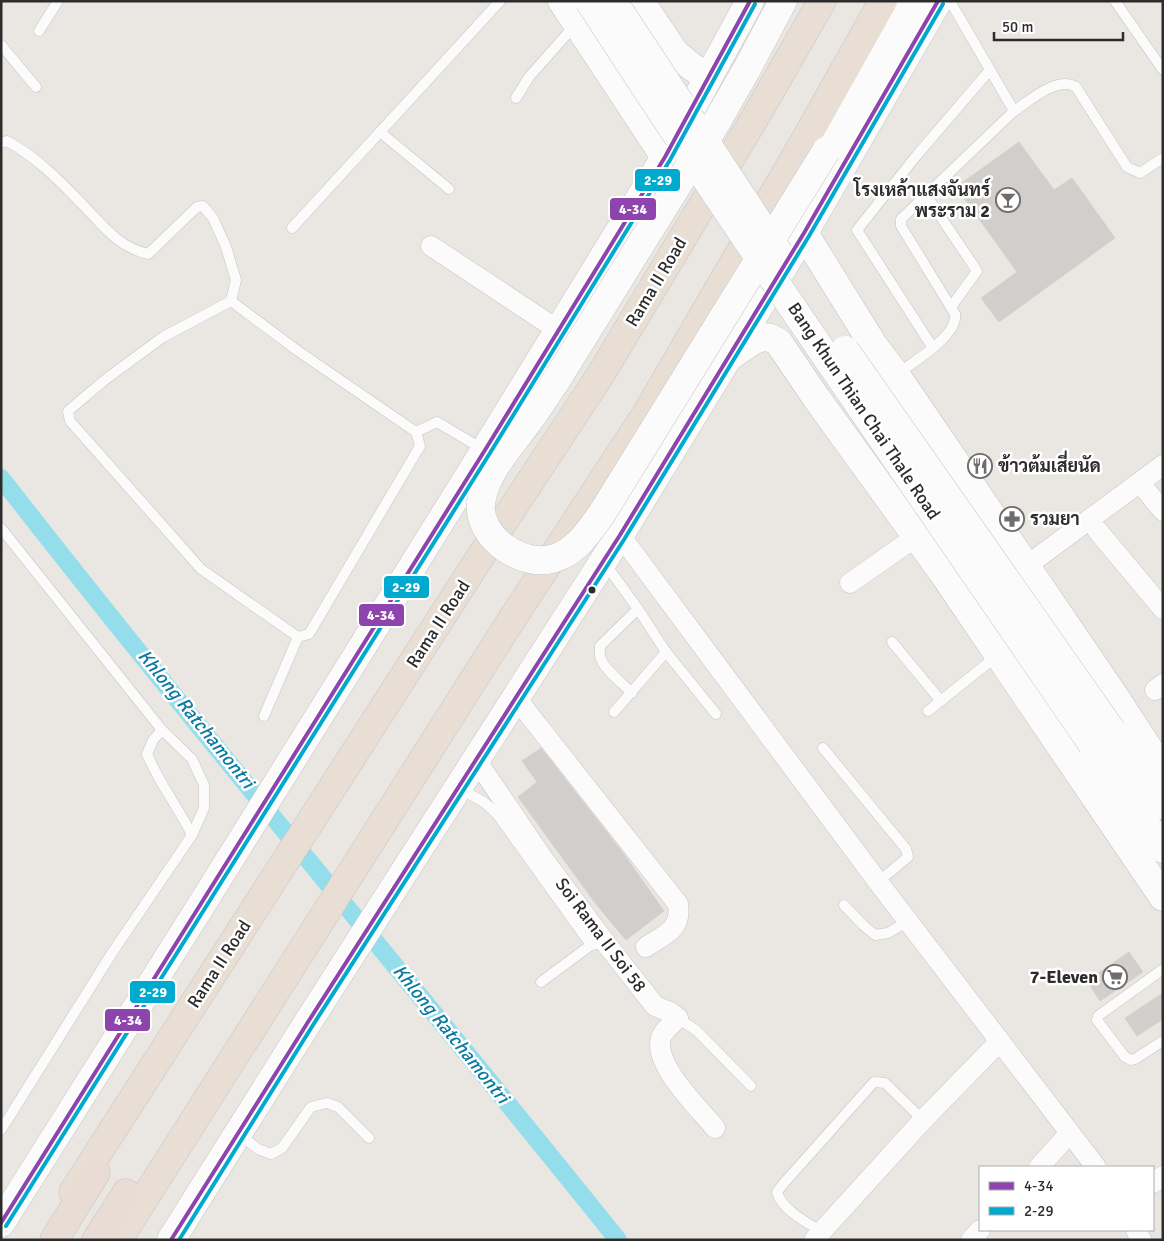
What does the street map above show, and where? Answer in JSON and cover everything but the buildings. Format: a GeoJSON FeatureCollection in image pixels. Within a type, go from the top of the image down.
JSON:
{"type":"FeatureCollection","features":[{"type":"Feature","properties":{"kind":"highway","name":"Rama II Road"},"geometry":{"type":"LineString","coordinates":[[43,1240],[478,562],[601,374],[759,111],[822,1]]}},
{"type":"Feature","properties":{"kind":"highway"},"geometry":{"type":"LineString","coordinates":[[118,1240],[514,616],[646,414],[805,140],[883,1]]}},
{"type":"Feature","properties":{"kind":"highway"},"geometry":{"type":"LineString","coordinates":[[54,1240],[96,1173]]}},
{"type":"Feature","properties":{"kind":"highway"},"geometry":{"type":"LineString","coordinates":[[96,1240],[126,1193]]}},
{"type":"Feature","properties":{"kind":"main road"},"geometry":{"type":"LineString","coordinates":[[573,8],[587,12],[607,10],[613,1]]}},
{"type":"Feature","properties":{"kind":"main road","name":"Bang Khun Thian Chai Thale Road"},"geometry":{"type":"LineString","coordinates":[[613,1],[798,281],[955,508],[1102,737]]}},
{"type":"Feature","properties":{"kind":"main road"},"geometry":{"type":"LineString","coordinates":[[640,1],[675,53],[692,68],[708,77]]}},
{"type":"Feature","properties":{"kind":"main road"},"geometry":{"type":"LineString","coordinates":[[1,1223],[324,709],[665,157],[750,1]]}},
{"type":"Feature","properties":{"kind":"main road"},"geometry":{"type":"LineString","coordinates":[[783,1],[716,122],[554,384],[530,421],[505,453],[489,480],[481,504],[483,519],[490,533],[502,547],[520,557],[534,561],[554,559],[571,550],[584,538],[601,515],[826,151],[913,1]]}},
{"type":"Feature","properties":{"kind":"main road"},"geometry":{"type":"LineString","coordinates":[[170,1240],[620,534],[804,233],[938,1]]}},
{"type":"Feature","properties":{"kind":"main road"},"geometry":{"type":"LineString","coordinates":[[573,8],[665,157]]}},
{"type":"Feature","properties":{"kind":"main road","name":"Bang Khun Thian Chai Thale Road"},"geometry":{"type":"LineString","coordinates":[[573,8],[661,112],[784,295],[1102,737]]}},
{"type":"Feature","properties":{"kind":"main road"},"geometry":{"type":"LineString","coordinates":[[804,233],[874,346],[896,374],[1163,771]]}},
{"type":"Feature","properties":{"kind":"main road"},"geometry":{"type":"LineString","coordinates":[[730,356],[758,338],[766,336],[773,338],[788,355],[817,399],[917,536],[999,654],[1163,897]]}},
{"type":"Feature","properties":{"kind":"main road"},"geometry":{"type":"LineString","coordinates":[[817,399],[874,346]]}},
{"type":"Feature","properties":{"kind":"main road"},"geometry":{"type":"LineString","coordinates":[[1102,737],[1163,805]]}},
{"type":"Feature","properties":{"kind":"main road"},"geometry":{"type":"LineString","coordinates":[[1102,737],[1163,849]]}},
{"type":"Feature","properties":{"kind":"street"},"geometry":{"type":"LineString","coordinates":[[431,246],[558,330]]}},
{"type":"Feature","properties":{"kind":"street"},"geometry":{"type":"LineString","coordinates":[[1025,567],[1163,465]]}},
{"type":"Feature","properties":{"kind":"street"},"geometry":{"type":"LineString","coordinates":[[1140,483],[1163,511]]}},
{"type":"Feature","properties":{"kind":"street"},"geometry":{"type":"LineString","coordinates":[[1097,530],[1163,609]]}},
{"type":"Feature","properties":{"kind":"street"},"geometry":{"type":"LineString","coordinates":[[620,534],[878,882],[1095,1166]]}},
{"type":"Feature","properties":{"kind":"street"},"geometry":{"type":"LineString","coordinates":[[850,584],[917,536]]}},
{"type":"Feature","properties":{"kind":"street"},"geometry":{"type":"LineString","coordinates":[[516,698],[678,904],[680,915],[676,926],[646,947]]}},
{"type":"Feature","properties":{"kind":"street","name":"Soi Rama II Soi 58"},"geometry":{"type":"LineString","coordinates":[[476,760],[598,943],[655,1006],[670,1012],[678,1018]]}},
{"type":"Feature","properties":{"kind":"street"},"geometry":{"type":"LineString","coordinates":[[678,1018],[661,1036],[659,1047],[661,1057],[667,1070],[715,1128]]}},
{"type":"Feature","properties":{"kind":"street"},"geometry":{"type":"LineString","coordinates":[[818,1236],[923,1120],[1000,1041]]}},
{"type":"Feature","properties":{"kind":"street"},"geometry":{"type":"LineString","coordinates":[[1039,1166],[1070,1134]]}},
{"type":"Feature","properties":{"kind":"lane"},"geometry":{"type":"LineString","coordinates":[[39,31],[58,1]]}},
{"type":"Feature","properties":{"kind":"lane"},"geometry":{"type":"LineString","coordinates":[[292,228],[500,1]]}},
{"type":"Feature","properties":{"kind":"lane"},"geometry":{"type":"LineString","coordinates":[[950,1],[1014,111]]}},
{"type":"Feature","properties":{"kind":"lane"},"geometry":{"type":"LineString","coordinates":[[1115,1],[1163,70]]}},
{"type":"Feature","properties":{"kind":"lane"},"geometry":{"type":"LineString","coordinates":[[516,98],[573,8]]}},
{"type":"Feature","properties":{"kind":"lane"},"geometry":{"type":"LineString","coordinates":[[1,45],[36,87]]}},
{"type":"Feature","properties":{"kind":"lane"},"geometry":{"type":"LineString","coordinates":[[933,348],[858,230],[917,155],[989,71]]}},
{"type":"Feature","properties":{"kind":"lane"},"geometry":{"type":"LineString","coordinates":[[896,374],[933,348],[952,328],[956,320],[951,307],[900,223],[901,219],[1014,111],[1046,89],[1057,85],[1072,84],[1076,87],[1127,167],[1140,173],[1163,158]]}},
{"type":"Feature","properties":{"kind":"lane"},"geometry":{"type":"LineString","coordinates":[[380,132],[449,189]]}},
{"type":"Feature","properties":{"kind":"lane"},"geometry":{"type":"LineString","coordinates":[[1,143],[7,141],[25,151],[81,202],[118,241],[138,251],[148,254],[197,207],[203,206],[214,218],[226,247],[236,280],[231,301],[163,337],[106,378],[68,411],[70,421],[201,568],[298,637]]}},
{"type":"Feature","properties":{"kind":"lane"},"geometry":{"type":"LineString","coordinates":[[926,195],[977,271],[951,307]]}},
{"type":"Feature","properties":{"kind":"lane"},"geometry":{"type":"LineString","coordinates":[[231,301],[298,351],[416,432],[420,446],[309,634],[298,637]]}},
{"type":"Feature","properties":{"kind":"lane"},"geometry":{"type":"LineString","coordinates":[[416,432],[437,422],[485,450]]}},
{"type":"Feature","properties":{"kind":"lane"},"geometry":{"type":"LineString","coordinates":[[1,528],[162,730],[192,759],[204,785],[204,808],[192,835],[112,953],[1,1130]]}},
{"type":"Feature","properties":{"kind":"lane"},"geometry":{"type":"LineString","coordinates":[[603,561],[666,652],[716,714]]}},
{"type":"Feature","properties":{"kind":"lane"},"geometry":{"type":"LineString","coordinates":[[632,693],[609,669],[599,653],[600,646],[638,609]]}},
{"type":"Feature","properties":{"kind":"lane"},"geometry":{"type":"LineString","coordinates":[[264,716],[298,637]]}},
{"type":"Feature","properties":{"kind":"lane"},"geometry":{"type":"LineString","coordinates":[[892,642],[941,701]]}},
{"type":"Feature","properties":{"kind":"lane"},"geometry":{"type":"LineString","coordinates":[[614,712],[666,652]]}},
{"type":"Feature","properties":{"kind":"lane"},"geometry":{"type":"LineString","coordinates":[[928,711],[999,654]]}},
{"type":"Feature","properties":{"kind":"lane"},"geometry":{"type":"LineString","coordinates":[[162,730],[153,740],[147,754],[155,774],[183,816],[192,835]]}},
{"type":"Feature","properties":{"kind":"lane"},"geometry":{"type":"LineString","coordinates":[[823,748],[906,849],[908,857],[878,882]]}},
{"type":"Feature","properties":{"kind":"lane"},"geometry":{"type":"LineString","coordinates":[[457,788],[484,802],[497,814],[598,943],[540,982]]}},
{"type":"Feature","properties":{"kind":"lane"},"geometry":{"type":"LineString","coordinates":[[844,905],[862,925],[876,935],[888,933],[908,921]]}},
{"type":"Feature","properties":{"kind":"lane"},"geometry":{"type":"LineString","coordinates":[[1163,969],[1098,1016],[1097,1020],[1126,1057],[1131,1060],[1163,1041]]}},
{"type":"Feature","properties":{"kind":"lane","name":"Soi Rama II Soi 58"},"geometry":{"type":"LineString","coordinates":[[678,1018],[697,1031],[751,1086]]}},
{"type":"Feature","properties":{"kind":"lane"},"geometry":{"type":"LineString","coordinates":[[818,1236],[795,1216],[779,1198],[778,1192],[874,1082],[885,1083],[923,1120]]}},
{"type":"Feature","properties":{"kind":"lane"},"geometry":{"type":"LineString","coordinates":[[238,1133],[258,1149],[271,1154],[282,1148],[312,1107],[327,1103],[338,1107],[369,1138]]}},
{"type":"Feature","properties":{"kind":"waterway","name":"Khlong Ratchamontri"},"geometry":{"type":"LineString","coordinates":[[1,478],[154,670],[618,1240]]}},
{"type":"Feature","properties":{"kind":"transit line","name":"4-34"},"geometry":{"type":"LineString","coordinates":[[1,1223],[485,450],[665,157],[750,1]]}},
{"type":"Feature","properties":{"kind":"transit line","name":"4-34"},"geometry":{"type":"LineString","coordinates":[[171,1240],[308,1022],[620,535],[804,233],[938,1]]}},
{"type":"Feature","properties":{"kind":"transit line","name":"2-29"},"geometry":{"type":"LineString","coordinates":[[6,1226],[490,453],[670,160],[755,4]]}},
{"type":"Feature","properties":{"kind":"transit line","name":"2-29"},"geometry":{"type":"LineString","coordinates":[[179,1240],[313,1025],[625,538],[809,236],[943,4]]}},
{"type":"Feature","properties":{"kind":"place","name":"โรงเหล้าแสงจันทร์ พระราม 2"},"geometry":{"type":"Point","coordinates":[1008,200]}},
{"type":"Feature","properties":{"kind":"place","name":"ข้าวต้มเสี่ยนัด"},"geometry":{"type":"Point","coordinates":[980,466]}},
{"type":"Feature","properties":{"kind":"place","name":"รวมยา"},"geometry":{"type":"Point","coordinates":[1012,519]}},
{"type":"Feature","properties":{"kind":"place","name":"7-Eleven"},"geometry":{"type":"Point","coordinates":[1115,977]}}]}
